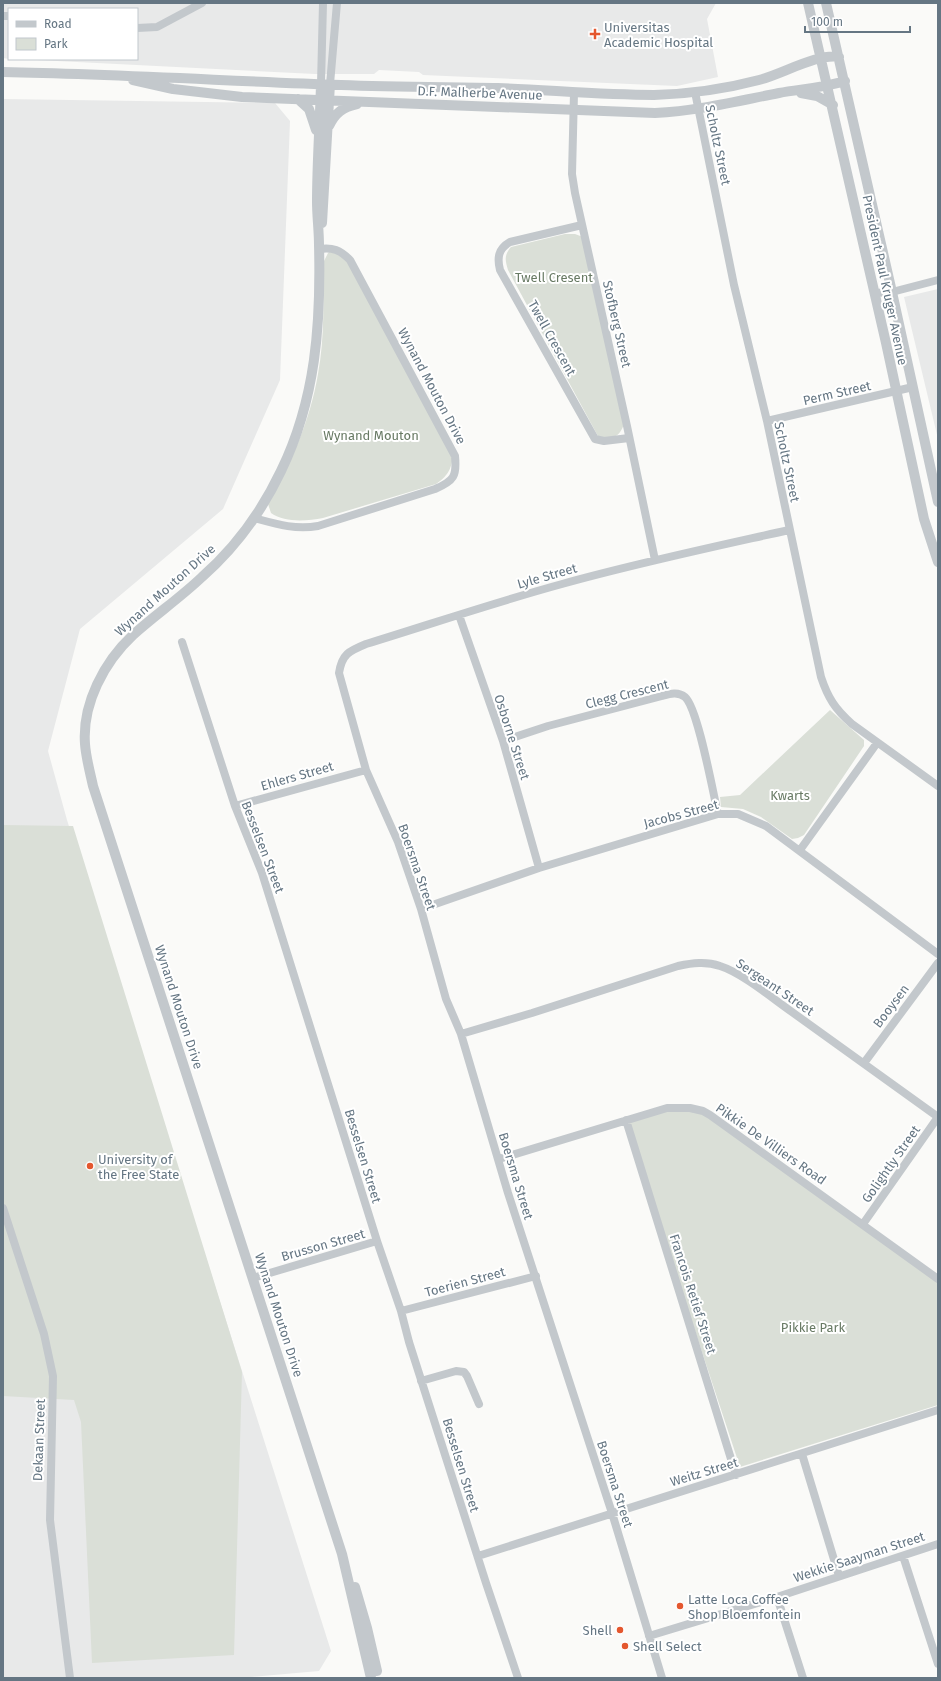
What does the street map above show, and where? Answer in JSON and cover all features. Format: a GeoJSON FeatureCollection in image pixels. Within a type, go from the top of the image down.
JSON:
{"type":"FeatureCollection","features":[{"type":"Feature","properties":{"kind":"street"},"geometry":{"type":"LineString","coordinates":[[138,28],[157,27],[202,3]]}},
{"type":"Feature","properties":{"kind":"street","name":"Wynand Mouton Drive"},"geometry":{"type":"LineString","coordinates":[[323,3],[326,84]]}},
{"type":"Feature","properties":{"kind":"street","name":"Wynand Mouton Drive"},"geometry":{"type":"LineString","coordinates":[[337,3],[319,142],[317,203],[319,248],[315,355],[310,388],[296,436],[282,469],[269,494],[238,540],[203,576],[132,636],[117,652],[98,684],[91,700],[86,721],[85,742],[93,786],[342,1554],[378,1678]]}},
{"type":"Feature","properties":{"kind":"street","name":"President Paul Kruger Avenue"},"geometry":{"type":"LineString","coordinates":[[808,3],[820,58],[833,105],[924,519],[938,562]]}},
{"type":"Feature","properties":{"kind":"street","name":"President Paul Kruger Avenue"},"geometry":{"type":"LineString","coordinates":[[826,3],[845,81],[938,502]]}},
{"type":"Feature","properties":{"kind":"street","name":"D.F. Malherbe Avenue"},"geometry":{"type":"LineString","coordinates":[[3,72],[173,77],[326,84],[500,88],[574,93],[655,95],[695,92],[761,79],[820,58],[831,56],[839,57]]}},
{"type":"Feature","properties":{"kind":"street","name":"D.F. Malherbe Avenue"},"geometry":{"type":"LineString","coordinates":[[114,76],[154,85],[203,93],[242,97],[655,113],[698,109],[828,86],[845,81]]}},
{"type":"Feature","properties":{"kind":"street","name":"Scholtz Street"},"geometry":{"type":"LineString","coordinates":[[695,92],[734,285],[767,421],[819,671],[827,695],[839,713],[852,724],[876,743],[938,786]]}},
{"type":"Feature","properties":{"kind":"street"},"geometry":{"type":"LineString","coordinates":[[794,92],[817,96],[833,105]]}},
{"type":"Feature","properties":{"kind":"street","name":"Stofberg Street"},"geometry":{"type":"LineString","coordinates":[[574,93],[572,174],[655,560]]}},
{"type":"Feature","properties":{"kind":"street"},"geometry":{"type":"LineString","coordinates":[[298,99],[305,103],[311,112],[319,142]]}},
{"type":"Feature","properties":{"kind":"street","name":"Wynand Mouton Drive"},"geometry":{"type":"LineString","coordinates":[[319,248],[324,210],[327,130],[325,100]]}},
{"type":"Feature","properties":{"kind":"street"},"geometry":{"type":"LineString","coordinates":[[327,130],[332,120],[342,109],[366,102]]}},
{"type":"Feature","properties":{"kind":"street","name":"Twell Crescent"},"geometry":{"type":"LineString","coordinates":[[582,225],[510,242],[500,250],[498,262],[500,270],[595,439],[604,441],[629,438]]}},
{"type":"Feature","properties":{"kind":"street","name":"Wynand Mouton Drive"},"geometry":{"type":"LineString","coordinates":[[254,518],[299,528],[318,526],[435,489],[452,480],[455,474],[455,456],[350,260],[340,250],[334,248],[319,248]]}},
{"type":"Feature","properties":{"kind":"street"},"geometry":{"type":"LineString","coordinates":[[874,293],[892,292],[938,280]]}},
{"type":"Feature","properties":{"kind":"street","name":"Perm Street"},"geometry":{"type":"LineString","coordinates":[[767,421],[913,387]]}},
{"type":"Feature","properties":{"kind":"street","name":"Lyle Street"},"geometry":{"type":"LineString","coordinates":[[341,683],[339,673],[340,664],[345,656],[352,650],[366,644],[459,614],[562,584],[655,560],[789,530]]}},
{"type":"Feature","properties":{"kind":"street","name":"Osborne Street"},"geometry":{"type":"LineString","coordinates":[[459,614],[503,741],[539,868]]}},
{"type":"Feature","properties":{"kind":"street","name":"Besselsen Street"},"geometry":{"type":"LineString","coordinates":[[182,642],[235,806],[262,873],[377,1242],[401,1311],[421,1381],[518,1678]]}},
{"type":"Feature","properties":{"kind":"street","name":"Boersma Street"},"geometry":{"type":"LineString","coordinates":[[341,683],[366,770],[398,842],[421,909],[446,999],[461,1034],[499,1159],[612,1513],[662,1678]]}},
{"type":"Feature","properties":{"kind":"street","name":"Clegg Crescent"},"geometry":{"type":"LineString","coordinates":[[503,741],[548,726],[662,696],[675,693],[684,696],[691,705],[702,744],[718,814]]}},
{"type":"Feature","properties":{"kind":"street"},"geometry":{"type":"LineString","coordinates":[[800,850],[876,743]]}},
{"type":"Feature","properties":{"kind":"street","name":"Ehlers Street"},"geometry":{"type":"LineString","coordinates":[[235,806],[366,770]]}},
{"type":"Feature","properties":{"kind":"street","name":"Jacobs Street"},"geometry":{"type":"LineString","coordinates":[[421,909],[539,868],[718,814],[738,814],[766,826],[938,954]]}},
{"type":"Feature","properties":{"kind":"street","name":"Sergeant Street"},"geometry":{"type":"LineString","coordinates":[[461,1034],[532,1013],[660,970],[689,964],[708,963],[719,965],[732,971],[864,1063],[938,1117]]}},
{"type":"Feature","properties":{"kind":"street","name":"Booysen"},"geometry":{"type":"LineString","coordinates":[[864,1063],[938,963]]}},
{"type":"Feature","properties":{"kind":"street","name":"Pikkie De Villiers Road"},"geometry":{"type":"LineString","coordinates":[[499,1159],[667,1108],[680,1107],[703,1111],[938,1279]]}},
{"type":"Feature","properties":{"kind":"street","name":"Golightly Street"},"geometry":{"type":"LineString","coordinates":[[863,1224],[938,1117]]}},
{"type":"Feature","properties":{"kind":"street","name":"Francois Retief Street"},"geometry":{"type":"LineString","coordinates":[[626,1120],[736,1475]]}},
{"type":"Feature","properties":{"kind":"street","name":"Dekaan Street"},"geometry":{"type":"LineString","coordinates":[[3,1208],[44,1334],[53,1376],[50,1520],[70,1678]]}},
{"type":"Feature","properties":{"kind":"street","name":"Brusson Street"},"geometry":{"type":"LineString","coordinates":[[253,1278],[377,1242]]}},
{"type":"Feature","properties":{"kind":"street","name":"Toerien Street"},"geometry":{"type":"LineString","coordinates":[[401,1311],[536,1276]]}},
{"type":"Feature","properties":{"kind":"street"},"geometry":{"type":"LineString","coordinates":[[421,1381],[456,1371],[464,1372],[479,1404]]}},
{"type":"Feature","properties":{"kind":"street","name":"Weitz Street"},"geometry":{"type":"LineString","coordinates":[[478,1556],[938,1410]]}},
{"type":"Feature","properties":{"kind":"street"},"geometry":{"type":"LineString","coordinates":[[802,1454],[839,1576]]}},
{"type":"Feature","properties":{"kind":"street","name":"Wekkie Saayman Street"},"geometry":{"type":"LineString","coordinates":[[649,1636],[777,1597],[938,1544]]}},
{"type":"Feature","properties":{"kind":"street"},"geometry":{"type":"LineString","coordinates":[[903,1556],[938,1664]]}},
{"type":"Feature","properties":{"kind":"street"},"geometry":{"type":"LineString","coordinates":[[777,1597],[803,1678]]}},
{"type":"Feature","properties":{"kind":"street","name":"Wynand Mouton Drive"},"geometry":{"type":"LineString","coordinates":[[364,1631],[370,1673]]}},
{"type":"Feature","properties":{"kind":"street"},"geometry":{"type":"LineString","coordinates":[[362,1678],[370,1673]]}},
{"type":"Feature","properties":{"kind":"shaded area"},"geometry":{"type":"Polygon","coordinates":[[[3,3],[716,3],[707,19],[718,77],[677,86],[423,75],[419,72],[379,70],[374,74],[315,74],[37,60],[138,60],[138,8],[8,8],[8,59],[3,58],[3,3]]]}},
{"type":"Feature","properties":{"kind":"shaded area","name":"University of the Free State"},"geometry":{"type":"Polygon","coordinates":[[[3,99],[275,103],[290,121],[280,380],[223,509],[80,629],[48,751],[67,820],[331,1651],[319,1671],[240,1678],[3,1678],[3,99]]]}},
{"type":"Feature","properties":{"kind":"shaded area"},"geometry":{"type":"Polygon","coordinates":[[[938,289],[938,439],[904,297],[938,289]]]}},
{"type":"Feature","properties":{"kind":"green space","name":"Twell Cresent"},"geometry":{"type":"Polygon","coordinates":[[[565,234],[575,234],[583,237],[626,420],[619,433],[610,438],[599,438],[508,270],[506,263],[506,255],[511,247],[565,234]]]}},
{"type":"Feature","properties":{"kind":"green space","name":"Wynand Mouton"},"geometry":{"type":"Polygon","coordinates":[[[333,249],[344,252],[453,449],[452,460],[448,473],[436,484],[323,518],[310,520],[289,520],[271,513],[268,504],[299,441],[310,408],[318,374],[322,346],[324,261],[328,253],[333,249]]]}},
{"type":"Feature","properties":{"kind":"green space","name":"Kwarts"},"geometry":{"type":"Polygon","coordinates":[[[830,710],[864,740],[864,746],[804,835],[792,839],[761,817],[743,809],[721,807],[720,797],[740,795],[830,710]]]}},
{"type":"Feature","properties":{"kind":"green space"},"geometry":{"type":"Polygon","coordinates":[[[3,825],[73,826],[242,1372],[234,1655],[92,1663],[81,1422],[74,1400],[3,1396],[3,825]]]}},
{"type":"Feature","properties":{"kind":"green space","name":"Pikkie Park"},"geometry":{"type":"Polygon","coordinates":[[[664,1106],[698,1109],[938,1281],[938,1405],[740,1467],[667,1246],[628,1121],[664,1106]]]}},
{"type":"Feature","properties":{"kind":"place","name":"Universitas Academic Hospital"},"geometry":{"type":"Point","coordinates":[595,34]}},
{"type":"Feature","properties":{"kind":"place","name":"University of the Free State"},"geometry":{"type":"Point","coordinates":[90,1166]}},
{"type":"Feature","properties":{"kind":"place","name":"Latte Loca Coffee Shop Bloemfontein"},"geometry":{"type":"Point","coordinates":[680,1606]}},
{"type":"Feature","properties":{"kind":"place","name":"Shell"},"geometry":{"type":"Point","coordinates":[620,1630]}},
{"type":"Feature","properties":{"kind":"place","name":"Shell Select"},"geometry":{"type":"Point","coordinates":[625,1646]}}]}
